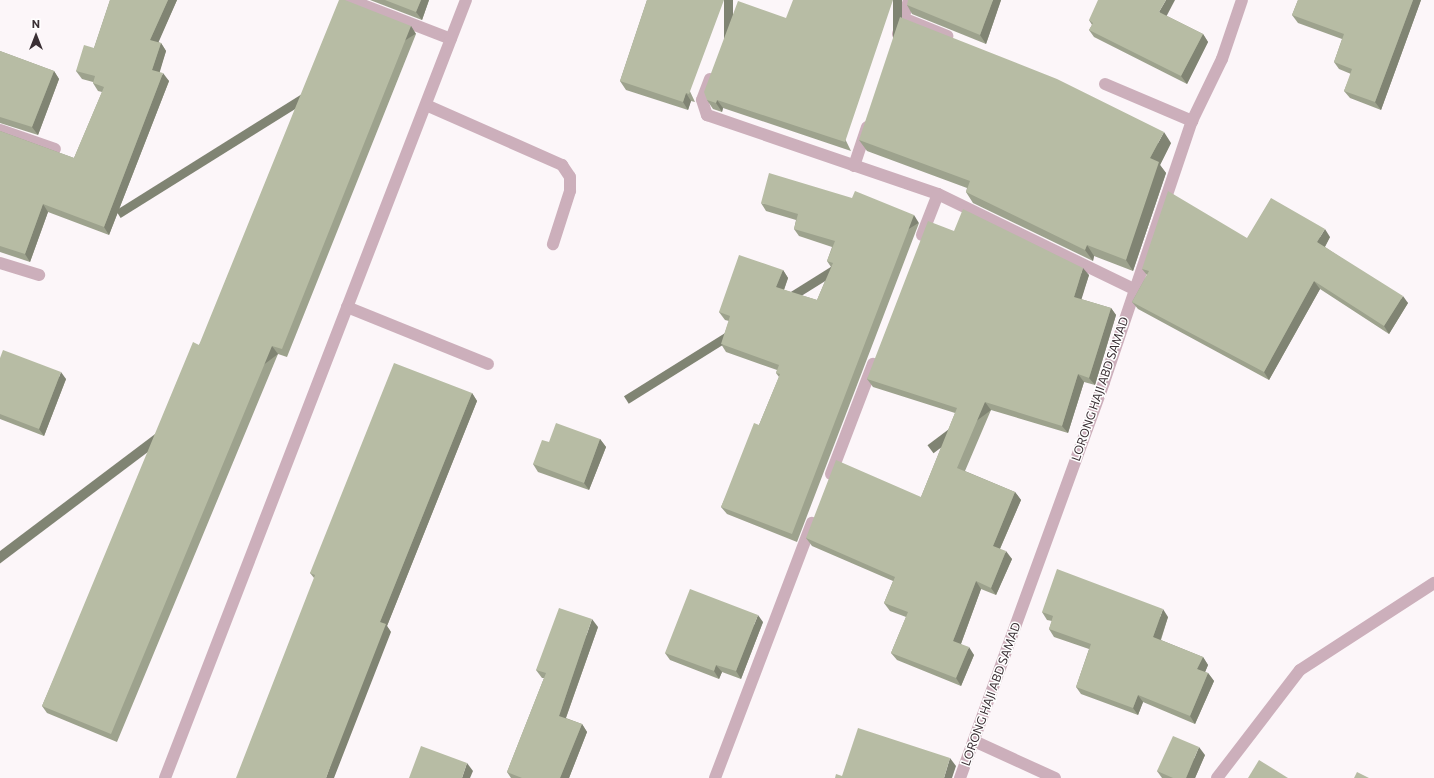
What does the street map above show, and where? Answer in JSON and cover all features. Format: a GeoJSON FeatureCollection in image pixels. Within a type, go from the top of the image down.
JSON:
{"type":"FeatureCollection","features":[{"type":"Feature","properties":{"kind":"street"},"geometry":{"type":"LineString","coordinates":[[350,0],[451,39]]}},
{"type":"Feature","properties":{"kind":"street"},"geometry":{"type":"LineString","coordinates":[[165,778],[466,0]]}},
{"type":"Feature","properties":{"kind":"street"},"geometry":{"type":"LineString","coordinates":[[893,48],[909,0]]}},
{"type":"Feature","properties":{"kind":"street","name":"LORONG HAJI ABD SAMAD"},"geometry":{"type":"LineString","coordinates":[[960,778],[1104,382],[1134,289],[1192,121],[1222,59],[1242,0]]}},
{"type":"Feature","properties":{"kind":"street"},"geometry":{"type":"LineString","coordinates":[[903,18],[961,42]]}},
{"type":"Feature","properties":{"kind":"street"},"geometry":{"type":"LineString","coordinates":[[716,64],[702,100],[708,115],[938,194],[1134,289]]}},
{"type":"Feature","properties":{"kind":"street"},"geometry":{"type":"LineString","coordinates":[[1105,84],[1192,121]]}},
{"type":"Feature","properties":{"kind":"street"},"geometry":{"type":"LineString","coordinates":[[426,105],[562,165],[570,177],[570,191],[552,244]]}},
{"type":"Feature","properties":{"kind":"street"},"geometry":{"type":"LineString","coordinates":[[854,166],[871,114]]}},
{"type":"Feature","properties":{"kind":"street"},"geometry":{"type":"LineString","coordinates":[[0,130],[55,149]]}},
{"type":"Feature","properties":{"kind":"street"},"geometry":{"type":"LineString","coordinates":[[918,245],[938,194]]}},
{"type":"Feature","properties":{"kind":"street"},"geometry":{"type":"LineString","coordinates":[[0,263],[38,275]]}},
{"type":"Feature","properties":{"kind":"street"},"geometry":{"type":"LineString","coordinates":[[347,307],[488,364]]}},
{"type":"Feature","properties":{"kind":"street"},"geometry":{"type":"LineString","coordinates":[[825,489],[879,349]]}},
{"type":"Feature","properties":{"kind":"street"},"geometry":{"type":"LineString","coordinates":[[715,778],[817,511]]}},
{"type":"Feature","properties":{"kind":"street"},"geometry":{"type":"LineString","coordinates":[[1217,778],[1300,670],[1434,583]]}},
{"type":"Feature","properties":{"kind":"street"},"geometry":{"type":"LineString","coordinates":[[974,741],[1055,778]]}},
{"type":"Feature","properties":{"kind":"building"},"geometry":{"type":"Polygon","coordinates":[[[110,0],[168,0],[150,40],[161,43],[152,70],[163,73],[104,227],[43,204],[25,254],[0,246],[0,131],[74,158],[104,87],[93,83],[95,76],[76,71],[84,45],[94,48],[110,0]]]}},
{"type":"Feature","properties":{"kind":"building"},"geometry":{"type":"Polygon","coordinates":[[[339,0],[345,0],[411,26],[282,349],[272,346],[111,734],[42,706],[193,342],[199,345],[339,0]]]}},
{"type":"Feature","properties":{"kind":"building"},"geometry":{"type":"Polygon","coordinates":[[[385,0],[421,0],[416,12],[385,0]]]}},
{"type":"Feature","properties":{"kind":"building"},"geometry":{"type":"Polygon","coordinates":[[[647,0],[724,0],[689,94],[686,93],[683,102],[620,81],[647,0]]]}},
{"type":"Feature","properties":{"kind":"building"},"geometry":{"type":"Polygon","coordinates":[[[793,0],[893,0],[845,142],[717,100],[716,103],[707,100],[704,92],[738,1],[786,18],[793,0]]]}},
{"type":"Feature","properties":{"kind":"building"},"geometry":{"type":"Polygon","coordinates":[[[908,0],[993,0],[980,35],[907,5],[908,0]]]}},
{"type":"Feature","properties":{"kind":"building"},"geometry":{"type":"Polygon","coordinates":[[[1098,0],[1166,0],[1159,12],[1203,34],[1181,76],[1089,30],[1093,23],[1089,20],[1098,0]]]}},
{"type":"Feature","properties":{"kind":"building"},"geometry":{"type":"Polygon","coordinates":[[[1298,0],[1413,0],[1375,102],[1344,91],[1352,69],[1334,62],[1344,34],[1292,15],[1298,0]]]}},
{"type":"Feature","properties":{"kind":"building"},"geometry":{"type":"Polygon","coordinates":[[[900,17],[1057,79],[1164,132],[1150,158],[1159,162],[1126,260],[1087,245],[1085,250],[966,192],[970,181],[859,140],[900,17]]]}},
{"type":"Feature","properties":{"kind":"building"},"geometry":{"type":"Polygon","coordinates":[[[0,51],[54,71],[32,127],[0,117],[0,51]]]}},
{"type":"Feature","properties":{"kind":"building"},"geometry":{"type":"Polygon","coordinates":[[[769,173],[852,198],[855,191],[914,215],[792,534],[721,507],[754,423],[759,425],[780,374],[776,373],[779,365],[721,344],[730,316],[719,312],[739,255],[783,270],[776,287],[817,300],[833,263],[827,261],[835,241],[794,229],[798,214],[761,203],[769,173]]]}},
{"type":"Feature","properties":{"kind":"building"},"geometry":{"type":"Polygon","coordinates":[[[1168,191],[1247,238],[1271,198],[1325,229],[1317,242],[1403,296],[1384,326],[1314,281],[1264,372],[1132,302],[1149,271],[1142,269],[1168,191]]]}},
{"type":"Feature","properties":{"kind":"building"},"geometry":{"type":"Polygon","coordinates":[[[963,209],[1083,268],[1074,297],[1111,308],[1089,378],[1078,374],[1062,426],[985,402],[957,468],[1015,492],[993,546],[1006,551],[991,588],[976,581],[953,641],[969,647],[956,678],[891,653],[908,612],[884,603],[895,577],[806,538],[836,460],[921,497],[957,408],[867,379],[928,221],[954,231],[963,209]]]}},
{"type":"Feature","properties":{"kind":"building"},"geometry":{"type":"Polygon","coordinates":[[[3,350],[61,372],[39,429],[0,414],[0,358],[3,350]]]}},
{"type":"Feature","properties":{"kind":"building"},"geometry":{"type":"Polygon","coordinates":[[[394,363],[472,393],[380,622],[386,624],[326,778],[236,778],[315,575],[310,573],[394,363]]]}},
{"type":"Feature","properties":{"kind":"building"},"geometry":{"type":"Polygon","coordinates":[[[556,423],[600,439],[584,483],[533,464],[542,440],[549,442],[556,423]]]}},
{"type":"Feature","properties":{"kind":"building"},"geometry":{"type":"Polygon","coordinates":[[[1057,569],[1163,609],[1153,637],[1203,657],[1197,669],[1208,673],[1190,716],[1138,695],[1133,708],[1076,687],[1091,644],[1049,629],[1053,616],[1042,612],[1057,569]]]}},
{"type":"Feature","properties":{"kind":"building"},"geometry":{"type":"Polygon","coordinates":[[[690,589],[758,615],[736,671],[716,665],[714,671],[665,653],[690,589]]]}},
{"type":"Feature","properties":{"kind":"building"},"geometry":{"type":"Polygon","coordinates":[[[559,608],[592,619],[559,716],[582,724],[560,778],[522,778],[507,772],[546,673],[536,670],[559,608]]]}},
{"type":"Feature","properties":{"kind":"building"},"geometry":{"type":"Polygon","coordinates":[[[858,728],[950,758],[944,778],[835,778],[836,774],[842,776],[858,728]]]}},
{"type":"Feature","properties":{"kind":"building"},"geometry":{"type":"Polygon","coordinates":[[[1173,736],[1199,747],[1186,778],[1173,778],[1157,771],[1173,736]]]}},
{"type":"Feature","properties":{"kind":"building"},"geometry":{"type":"Polygon","coordinates":[[[421,746],[467,763],[462,778],[409,778],[421,746]]]}},
{"type":"Feature","properties":{"kind":"building"},"geometry":{"type":"Polygon","coordinates":[[[1259,760],[1288,778],[1248,778],[1259,760]]]}},
{"type":"Feature","properties":{"kind":"building"},"geometry":{"type":"Polygon","coordinates":[[[1357,772],[1369,778],[1354,778],[1357,772]]]}}]}
